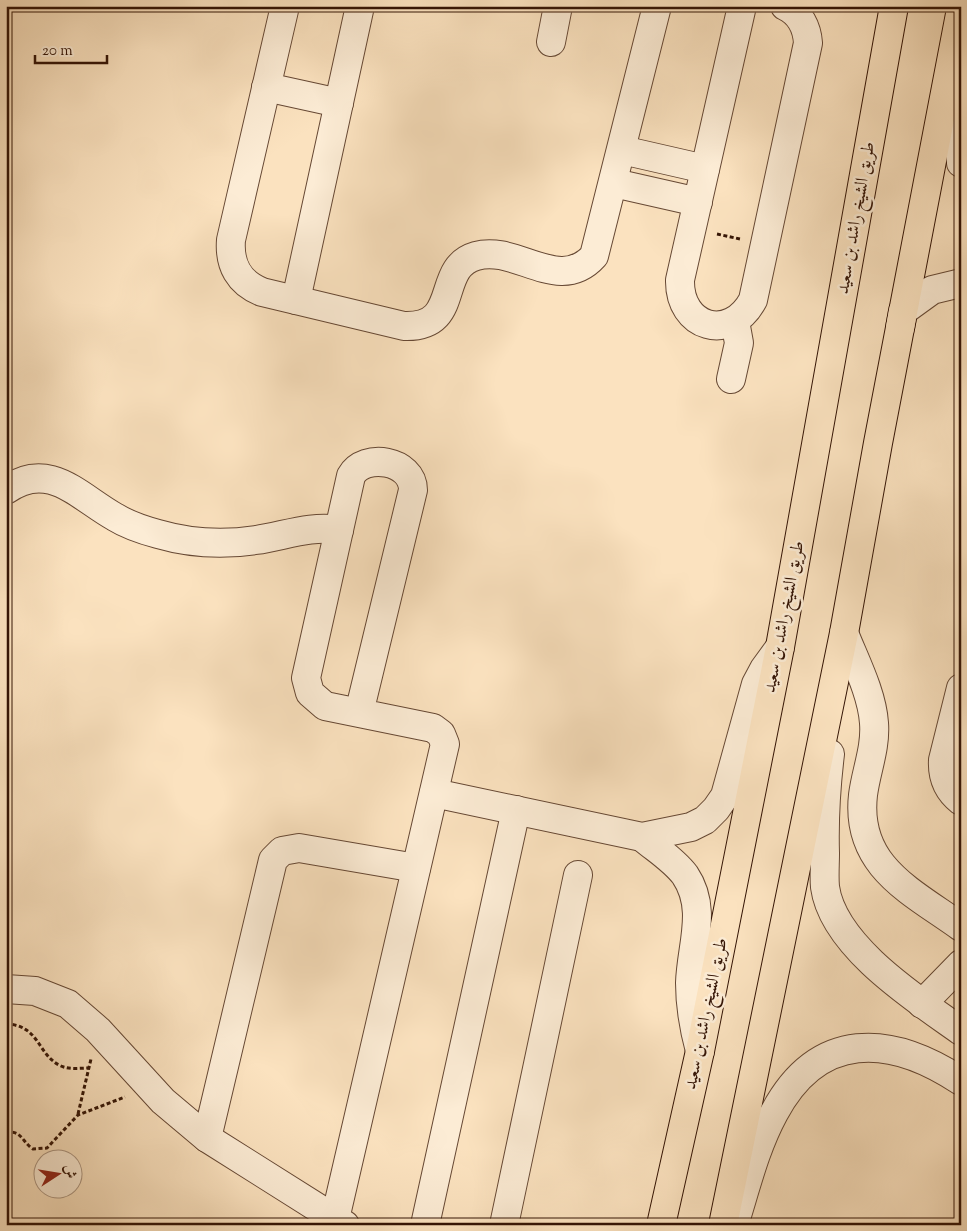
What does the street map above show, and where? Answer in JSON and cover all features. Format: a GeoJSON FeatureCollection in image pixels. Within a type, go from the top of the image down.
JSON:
{"type":"FeatureCollection","features":[{"type":"Feature","properties":{"kind":"main road","name":"طريق الشيخ راشد بن سعيد"},"geometry":{"type":"LineString","coordinates":[[661,1225],[700,1051],[780,647],[894,6]]}},
{"type":"Feature","properties":{"kind":"main road"},"geometry":{"type":"LineString","coordinates":[[723,1225],[844,633],[878,442],[961,10]]}},
{"type":"Feature","properties":{"kind":"street"},"geometry":{"type":"LineString","coordinates":[[285,6],[231,240],[231,259],[239,276],[254,288],[404,326],[417,326],[430,322],[440,313],[456,270],[474,256],[496,255],[561,272],[580,269],[594,256],[598,247],[657,6]]}},
{"type":"Feature","properties":{"kind":"street"},"geometry":{"type":"LineString","coordinates":[[296,300],[360,6]]}},
{"type":"Feature","properties":{"kind":"street"},"geometry":{"type":"LineString","coordinates":[[551,42],[558,6]]}},
{"type":"Feature","properties":{"kind":"street"},"geometry":{"type":"LineString","coordinates":[[695,167],[742,6]]}},
{"type":"Feature","properties":{"kind":"street"},"geometry":{"type":"LineString","coordinates":[[695,167],[674,172],[671,178],[672,191],[687,200],[692,228],[680,280],[680,294],[685,308],[694,318],[707,324],[722,326],[735,321],[746,313],[753,300],[808,43],[804,24],[798,16],[785,6]]}},
{"type":"Feature","properties":{"kind":"street"},"geometry":{"type":"LineString","coordinates":[[266,87],[338,103]]}},
{"type":"Feature","properties":{"kind":"street"},"geometry":{"type":"LineString","coordinates":[[961,115],[958,134],[961,163]]}},
{"type":"Feature","properties":{"kind":"street"},"geometry":{"type":"LineString","coordinates":[[622,150],[695,167]]}},
{"type":"Feature","properties":{"kind":"street"},"geometry":{"type":"LineString","coordinates":[[614,183],[687,200]]}},
{"type":"Feature","properties":{"kind":"street"},"geometry":{"type":"LineString","coordinates":[[878,442],[903,311],[932,290],[961,283]]}},
{"type":"Feature","properties":{"kind":"street"},"geometry":{"type":"LineString","coordinates":[[731,379],[740,343],[735,321]]}},
{"type":"Feature","properties":{"kind":"street"},"geometry":{"type":"LineString","coordinates":[[6,989],[35,991],[68,1004],[98,1030],[150,1088],[207,1138],[340,1222],[416,868],[445,744],[441,734],[433,728],[358,713],[319,703],[310,693],[307,685],[306,678],[351,476],[359,466],[374,462],[398,466],[410,476],[413,490],[358,713]]}},
{"type":"Feature","properties":{"kind":"street"},"geometry":{"type":"LineString","coordinates":[[6,490],[23,480],[48,478],[65,485],[116,518],[136,527],[180,539],[202,542],[230,543],[321,528],[339,530]]}},
{"type":"Feature","properties":{"kind":"street"},"geometry":{"type":"LineString","coordinates":[[844,633],[873,712],[874,737],[862,808],[867,840],[873,853],[890,876],[961,926]]}},
{"type":"Feature","properties":{"kind":"street"},"geometry":{"type":"LineString","coordinates":[[844,633],[824,802],[825,888],[836,919],[871,963],[922,1004],[961,1031]]}},
{"type":"Feature","properties":{"kind":"street"},"geometry":{"type":"LineString","coordinates":[[434,793],[642,837],[691,827],[704,820],[716,809],[731,781],[756,684],[780,647]]}},
{"type":"Feature","properties":{"kind":"street"},"geometry":{"type":"LineString","coordinates":[[961,688],[942,770],[950,791],[961,801]]}},
{"type":"Feature","properties":{"kind":"street"},"geometry":{"type":"LineString","coordinates":[[425,1225],[516,810]]}},
{"type":"Feature","properties":{"kind":"street"},"geometry":{"type":"LineString","coordinates":[[642,837],[674,863],[684,875],[696,899],[698,923],[690,985],[694,1028],[700,1051]]}},
{"type":"Feature","properties":{"kind":"street"},"geometry":{"type":"LineString","coordinates":[[207,1138],[270,866],[277,855],[290,848],[299,848],[416,868]]}},
{"type":"Feature","properties":{"kind":"street"},"geometry":{"type":"LineString","coordinates":[[504,1225],[578,875]]}},
{"type":"Feature","properties":{"kind":"street"},"geometry":{"type":"LineString","coordinates":[[922,1004],[961,964]]}},
{"type":"Feature","properties":{"kind":"street"},"geometry":{"type":"LineString","coordinates":[[734,1225],[755,1156],[774,1113],[794,1083],[822,1058],[843,1049],[882,1047],[913,1056],[961,1081]]}},
{"type":"Feature","properties":{"kind":"path"},"geometry":{"type":"LineString","coordinates":[[692,228],[765,244]]}},
{"type":"Feature","properties":{"kind":"path"},"geometry":{"type":"LineString","coordinates":[[6,1024],[21,1026],[29,1031],[36,1037],[49,1056],[60,1066],[89,1068]]}},
{"type":"Feature","properties":{"kind":"path"},"geometry":{"type":"LineString","coordinates":[[78,1115],[98,1030]]}},
{"type":"Feature","properties":{"kind":"path"},"geometry":{"type":"LineString","coordinates":[[6,1134],[16,1132],[21,1135],[28,1146],[41,1150],[51,1145],[78,1115],[150,1088]]}}]}
